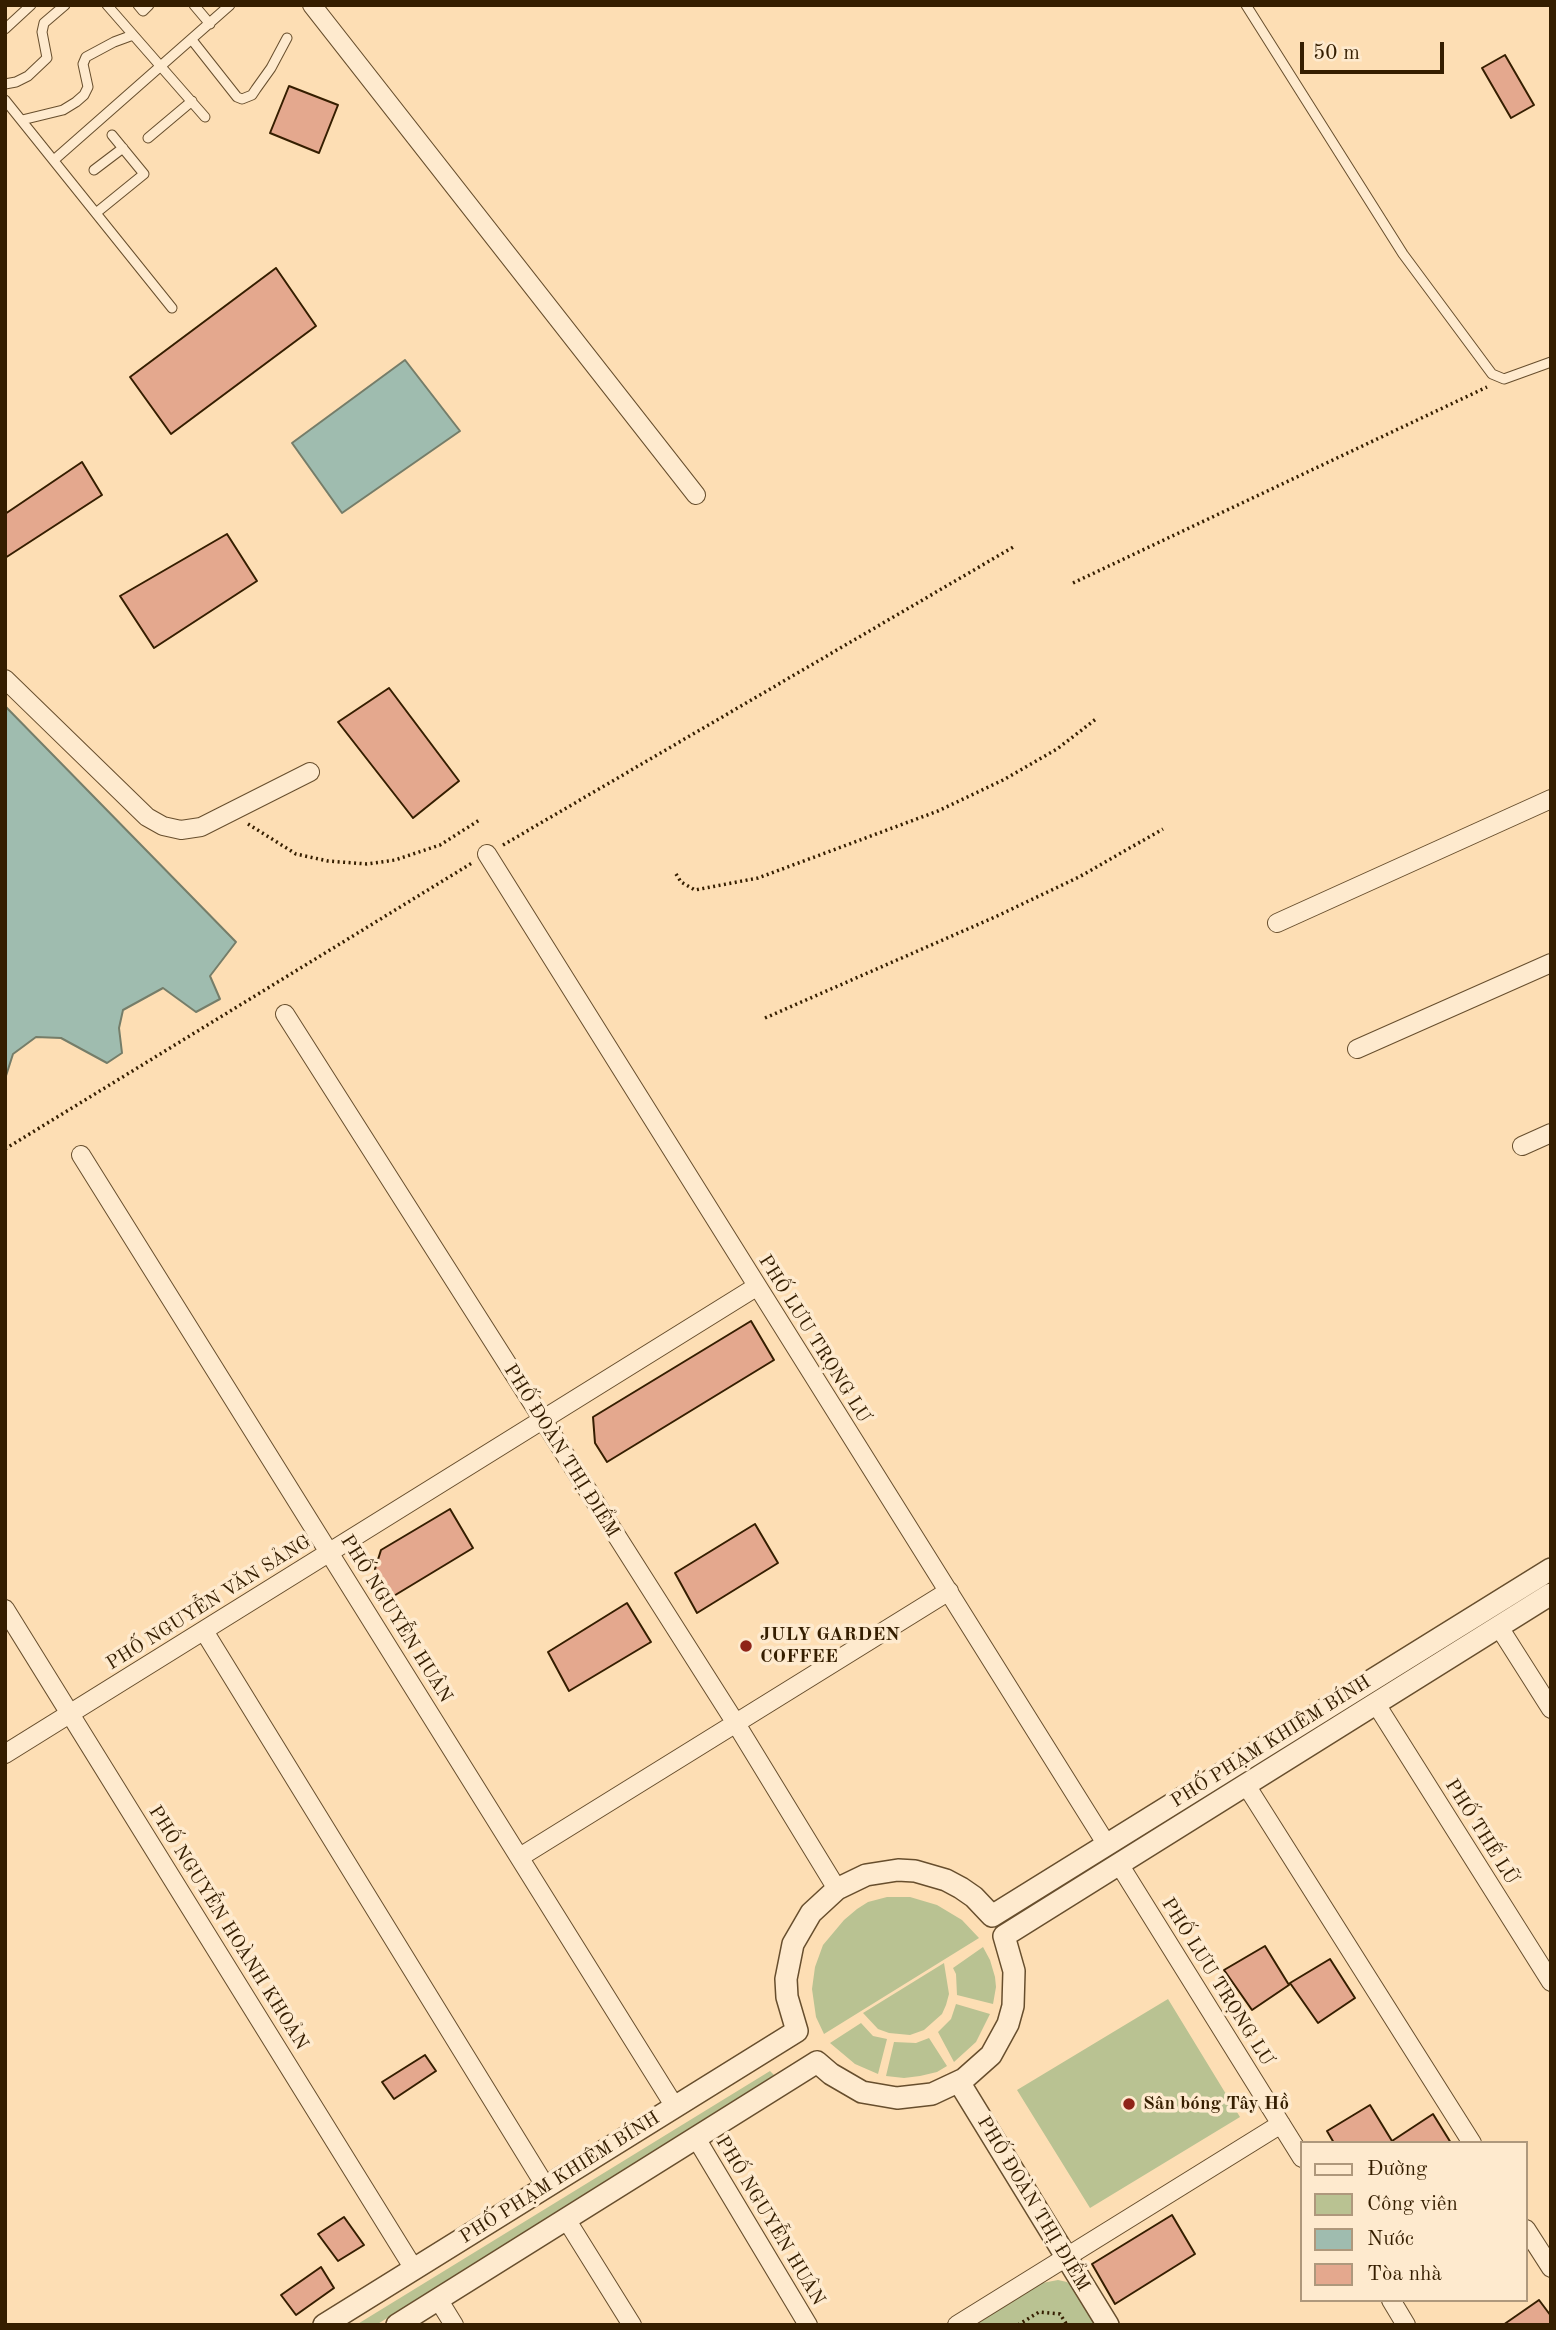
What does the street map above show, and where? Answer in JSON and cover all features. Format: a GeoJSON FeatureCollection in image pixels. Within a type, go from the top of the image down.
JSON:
{"type":"FeatureCollection","features":[{"type":"Feature","properties":{"kind":"street"},"geometry":{"type":"LineString","coordinates":[[312,5],[696,495]]}},
{"type":"Feature","properties":{"kind":"street"},"geometry":{"type":"LineString","coordinates":[[5,680],[147,817],[163,826],[181,830],[201,827],[310,772]]}},
{"type":"Feature","properties":{"kind":"street"},"geometry":{"type":"LineString","coordinates":[[1277,923],[1551,799]]}},
{"type":"Feature","properties":{"kind":"street","name":"PHỐ LƯU TRỌNG LƯ"},"geometry":{"type":"LineString","coordinates":[[487,854],[1107,1845]]}},
{"type":"Feature","properties":{"kind":"street"},"geometry":{"type":"LineString","coordinates":[[1357,1049],[1551,963]]}},
{"type":"Feature","properties":{"kind":"street","name":"PHỐ ĐOÀN THỊ ĐIỂM"},"geometry":{"type":"LineString","coordinates":[[285,1014],[735,1723],[836,1889]]}},
{"type":"Feature","properties":{"kind":"street"},"geometry":{"type":"LineString","coordinates":[[1522,1146],[1551,1133]]}},
{"type":"Feature","properties":{"kind":"street","name":"PHỐ NGUYỄN HUÂN"},"geometry":{"type":"LineString","coordinates":[[81,1155],[675,2107]]}},
{"type":"Feature","properties":{"kind":"street","name":"PHỐ NGUYỄN VĂN SẢNG"},"geometry":{"type":"LineString","coordinates":[[5,1754],[756,1287]]}},
{"type":"Feature","properties":{"kind":"street","name":"PHỐ PHẠM KHIÊM BÍNH"},"geometry":{"type":"LineString","coordinates":[[324,2325],[797,2031],[787,1997],[786,1979],[791,1953],[801,1928],[811,1913],[836,1889],[866,1875],[898,1870],[915,1871],[946,1880],[961,1888],[992,1916],[1551,1569]]}},
{"type":"Feature","properties":{"kind":"street"},"geometry":{"type":"LineString","coordinates":[[520,1857],[949,1591]]}},
{"type":"Feature","properties":{"kind":"street","name":"PHỐ PHẠM KHIÊM BÍNH"},"geometry":{"type":"LineString","coordinates":[[397,2325],[817,2062],[846,2084],[879,2096],[915,2098],[959,2082],[990,2055],[1008,2024],[1014,1997],[1014,1971],[1004,1936],[1551,1594]]}},
{"type":"Feature","properties":{"kind":"street","name":"PHỐ NGUYỄN HOÀNH KHOẢN"},"geometry":{"type":"LineString","coordinates":[[5,1609],[414,2269]]}},
{"type":"Feature","properties":{"kind":"street"},"geometry":{"type":"LineString","coordinates":[[1499,1627],[1551,1710]]}},
{"type":"Feature","properties":{"kind":"street"},"geometry":{"type":"LineString","coordinates":[[204,1631],[546,2187]]}},
{"type":"Feature","properties":{"kind":"street","name":"PHỐ THẾ LỮ"},"geometry":{"type":"LineString","coordinates":[[1376,1704],[1551,1982]]}},
{"type":"Feature","properties":{"kind":"street"},"geometry":{"type":"LineString","coordinates":[[1246,1785],[1471,2141]]}},
{"type":"Feature","properties":{"kind":"street","name":"PHỐ LƯU TRỌNG LƯ"},"geometry":{"type":"LineString","coordinates":[[1119,1864],[1300,2155]]}},
{"type":"Feature","properties":{"kind":"street","name":"PHỐ ĐOÀN THỊ ĐIỂM"},"geometry":{"type":"LineString","coordinates":[[959,2082],[1108,2325]]}},
{"type":"Feature","properties":{"kind":"street"},"geometry":{"type":"LineString","coordinates":[[957,2325],[1281,2124]]}},
{"type":"Feature","properties":{"kind":"street","name":"PHỐ NGUYỄN HUÂN"},"geometry":{"type":"LineString","coordinates":[[696,2138],[808,2325]]}},
{"type":"Feature","properties":{"kind":"street"},"geometry":{"type":"LineString","coordinates":[[566,2219],[632,2325]]}},
{"type":"Feature","properties":{"kind":"street"},"geometry":{"type":"LineString","coordinates":[[1528,2232],[1551,2268]]}},
{"type":"Feature","properties":{"kind":"street"},"geometry":{"type":"LineString","coordinates":[[438,2299],[454,2325]]}},
{"type":"Feature","properties":{"kind":"street"},"geometry":{"type":"LineString","coordinates":[[1392,2302],[1406,2325]]}},
{"type":"Feature","properties":{"kind":"lane"},"geometry":{"type":"LineString","coordinates":[[5,29],[31,5]]}},
{"type":"Feature","properties":{"kind":"lane"},"geometry":{"type":"LineString","coordinates":[[5,84],[27,76],[47,58],[42,32],[44,23],[65,5]]}},
{"type":"Feature","properties":{"kind":"lane"},"geometry":{"type":"LineString","coordinates":[[107,5],[205,117]]}},
{"type":"Feature","properties":{"kind":"lane"},"geometry":{"type":"LineString","coordinates":[[138,5],[143,11],[149,5]]}},
{"type":"Feature","properties":{"kind":"lane"},"geometry":{"type":"LineString","coordinates":[[194,5],[210,24]]}},
{"type":"Feature","properties":{"kind":"lane"},"geometry":{"type":"LineString","coordinates":[[54,160],[230,5]]}},
{"type":"Feature","properties":{"kind":"lane"},"geometry":{"type":"LineString","coordinates":[[1246,5],[1403,254],[1492,374],[1504,379],[1551,362]]}},
{"type":"Feature","properties":{"kind":"lane"},"geometry":{"type":"LineString","coordinates":[[22,120],[64,110],[76,102],[88,87],[83,64],[86,57],[133,35]]}},
{"type":"Feature","properties":{"kind":"lane"},"geometry":{"type":"LineString","coordinates":[[192,40],[237,97],[242,99],[256,89],[287,38]]}},
{"type":"Feature","properties":{"kind":"lane"},"geometry":{"type":"LineString","coordinates":[[5,100],[172,308]]}},
{"type":"Feature","properties":{"kind":"lane"},"geometry":{"type":"LineString","coordinates":[[148,138],[192,101]]}},
{"type":"Feature","properties":{"kind":"lane"},"geometry":{"type":"LineString","coordinates":[[96,213],[144,174],[113,135]]}},
{"type":"Feature","properties":{"kind":"lane"},"geometry":{"type":"LineString","coordinates":[[94,170],[123,148]]}},
{"type":"Feature","properties":{"kind":"path"},"geometry":{"type":"LineString","coordinates":[[1073,583],[1504,379]]}},
{"type":"Feature","properties":{"kind":"path"},"geometry":{"type":"LineString","coordinates":[[5,1149],[487,854],[1015,546]]}},
{"type":"Feature","properties":{"kind":"path"},"geometry":{"type":"LineString","coordinates":[[676,874],[681,882],[695,890],[758,878],[960,800],[1003,780],[1057,749],[1096,719]]}},
{"type":"Feature","properties":{"kind":"path"},"geometry":{"type":"LineString","coordinates":[[234,810],[247,823],[296,854],[328,861],[367,864],[395,860],[440,845],[481,820]]}},
{"type":"Feature","properties":{"kind":"path"},"geometry":{"type":"LineString","coordinates":[[765,1018],[995,917],[1079,877],[1163,829]]}},
{"type":"Feature","properties":{"kind":"path"},"geometry":{"type":"LineString","coordinates":[[1018,2325],[1038,2312],[1060,2314],[1067,2325]]}},
{"type":"Feature","properties":{"kind":"green space"},"geometry":{"type":"Polygon","coordinates":[[[887,1897],[910,1897],[937,1905],[962,1920],[979,1938],[824,2034],[816,2017],[812,1989],[815,1967],[823,1945],[857,1909],[868,1902],[887,1897]]]}},
{"type":"Feature","properties":{"kind":"green space"},"geometry":{"type":"Polygon","coordinates":[[[983,1947],[995,1977],[993,2004],[957,1995],[953,1968],[983,1947]]]}},
{"type":"Feature","properties":{"kind":"green space"},"geometry":{"type":"Polygon","coordinates":[[[944,1963],[949,1994],[946,2005],[942,2014],[924,2030],[910,2035],[889,2033],[878,2029],[863,2013],[944,1963]]]}},
{"type":"Feature","properties":{"kind":"green space","name":"Sân bóng Tây Hồ"},"geometry":{"type":"Polygon","coordinates":[[[1168,1999],[1240,2117],[1090,2208],[1017,2090],[1168,1999]]]}},
{"type":"Feature","properties":{"kind":"green space"},"geometry":{"type":"Polygon","coordinates":[[[956,2004],[990,2014],[976,2042],[954,2062],[938,2032],[951,2019],[956,2004]]]}},
{"type":"Feature","properties":{"kind":"green space"},"geometry":{"type":"Polygon","coordinates":[[[861,2023],[873,2036],[887,2039],[878,2074],[855,2064],[830,2043],[861,2023]]]}},
{"type":"Feature","properties":{"kind":"green space"},"geometry":{"type":"Polygon","coordinates":[[[929,2038],[947,2066],[937,2072],[920,2076],[886,2076],[894,2042],[916,2043],[929,2038]]]}},
{"type":"Feature","properties":{"kind":"green space"},"geometry":{"type":"Polygon","coordinates":[[[770,2071],[774,2075],[764,2084],[376,2325],[356,2325],[770,2071]]]}},
{"type":"Feature","properties":{"kind":"green space"},"geometry":{"type":"Polygon","coordinates":[[[1058,2280],[1067,2282],[1075,2289],[1097,2325],[976,2325],[1037,2284],[1058,2280]]]}},
{"type":"Feature","properties":{"kind":"water"},"geometry":{"type":"Polygon","coordinates":[[[405,360],[460,431],[342,513],[292,443],[405,360]]]}},
{"type":"Feature","properties":{"kind":"water"},"geometry":{"type":"Polygon","coordinates":[[[5,706],[236,942],[210,976],[220,999],[196,1012],[163,988],[123,1010],[119,1028],[122,1053],[107,1063],[61,1038],[36,1037],[13,1054],[5,1079],[5,706]]]}},
{"type":"Feature","properties":{"kind":"building"},"geometry":{"type":"Polygon","coordinates":[[[1505,55],[1534,105],[1511,118],[1482,68],[1505,55]]]}},
{"type":"Feature","properties":{"kind":"building"},"geometry":{"type":"Polygon","coordinates":[[[289,86],[338,105],[319,153],[270,133],[289,86]]]}},
{"type":"Feature","properties":{"kind":"building"},"geometry":{"type":"Polygon","coordinates":[[[276,268],[316,326],[171,434],[130,377],[276,268]]]}},
{"type":"Feature","properties":{"kind":"building"},"geometry":{"type":"Polygon","coordinates":[[[82,462],[102,495],[5,558],[5,514],[82,462]]]}},
{"type":"Feature","properties":{"kind":"building"},"geometry":{"type":"Polygon","coordinates":[[[227,534],[257,581],[154,648],[120,596],[227,534]]]}},
{"type":"Feature","properties":{"kind":"building"},"geometry":{"type":"Polygon","coordinates":[[[389,688],[459,781],[413,818],[338,722],[389,688]]]}},
{"type":"Feature","properties":{"kind":"building"},"geometry":{"type":"Polygon","coordinates":[[[751,1321],[774,1360],[607,1462],[595,1443],[593,1417],[751,1321]]]}},
{"type":"Feature","properties":{"kind":"building"},"geometry":{"type":"Polygon","coordinates":[[[450,1509],[473,1548],[392,1597],[375,1569],[381,1550],[450,1509]]]}},
{"type":"Feature","properties":{"kind":"building"},"geometry":{"type":"Polygon","coordinates":[[[755,1524],[778,1563],[697,1613],[675,1573],[755,1524]]]}},
{"type":"Feature","properties":{"kind":"building"},"geometry":{"type":"Polygon","coordinates":[[[627,1603],[651,1642],[569,1691],[548,1652],[627,1603]]]}},
{"type":"Feature","properties":{"kind":"building"},"geometry":{"type":"Polygon","coordinates":[[[1265,1946],[1289,1985],[1252,2010],[1224,1970],[1265,1946]]]}},
{"type":"Feature","properties":{"kind":"building"},"geometry":{"type":"Polygon","coordinates":[[[1330,1959],[1355,1998],[1318,2023],[1290,1983],[1330,1959]]]}},
{"type":"Feature","properties":{"kind":"building"},"geometry":{"type":"Polygon","coordinates":[[[425,2055],[436,2071],[394,2099],[382,2082],[425,2055]]]}},
{"type":"Feature","properties":{"kind":"building"},"geometry":{"type":"Polygon","coordinates":[[[1370,2105],[1392,2141],[1333,2141],[1327,2131],[1370,2105]]]}},
{"type":"Feature","properties":{"kind":"building"},"geometry":{"type":"Polygon","coordinates":[[[1433,2114],[1450,2141],[1392,2141],[1433,2114]]]}},
{"type":"Feature","properties":{"kind":"building"},"geometry":{"type":"Polygon","coordinates":[[[1172,2215],[1195,2254],[1115,2304],[1092,2264],[1172,2215]]]}},
{"type":"Feature","properties":{"kind":"building"},"geometry":{"type":"Polygon","coordinates":[[[344,2217],[364,2245],[338,2261],[318,2234],[344,2217]]]}},
{"type":"Feature","properties":{"kind":"building"},"geometry":{"type":"Polygon","coordinates":[[[321,2267],[334,2288],[296,2315],[281,2295],[321,2267]]]}},
{"type":"Feature","properties":{"kind":"building"},"geometry":{"type":"Polygon","coordinates":[[[1539,2300],[1551,2316],[1551,2325],[1503,2325],[1539,2300]]]}},
{"type":"Feature","properties":{"kind":"place","name":"JULY GARDEN COFFEE"},"geometry":{"type":"Point","coordinates":[746,1646]}},
{"type":"Feature","properties":{"kind":"place","name":"Sân bóng Tây Hồ"},"geometry":{"type":"Point","coordinates":[1129,2104]}}]}
